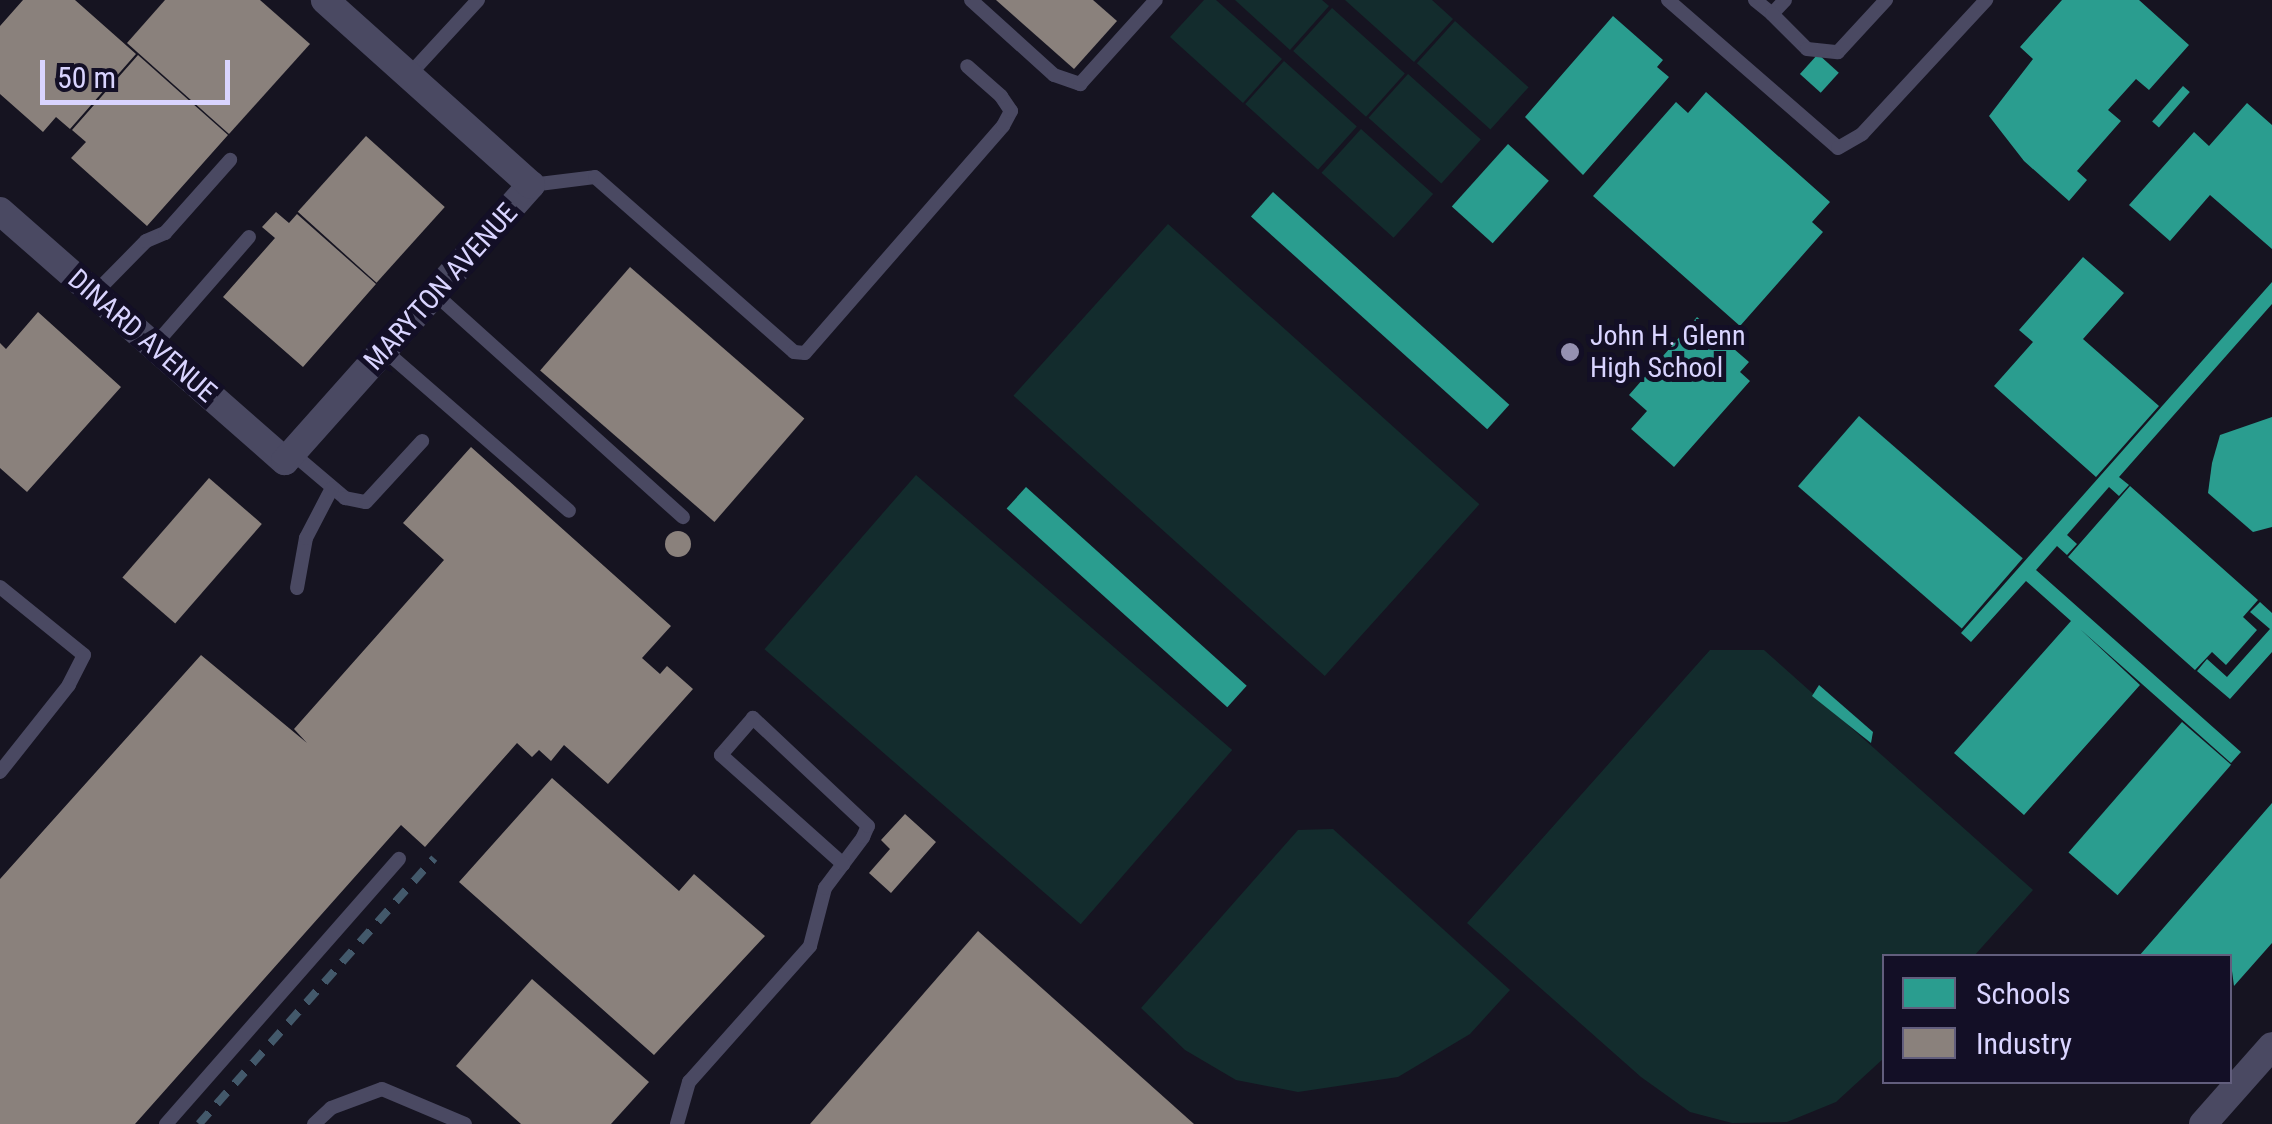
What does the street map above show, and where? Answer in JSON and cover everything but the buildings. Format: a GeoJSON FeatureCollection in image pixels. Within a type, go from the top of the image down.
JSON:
{"type":"FeatureCollection","features":[{"type":"Feature","properties":{"kind":"street","name":"MARYTON AVENUE"},"geometry":{"type":"LineString","coordinates":[[289,457],[531,185],[325,0]]}},
{"type":"Feature","properties":{"kind":"street","name":"DINARD AVENUE"},"geometry":{"type":"LineString","coordinates":[[0,211],[153,347],[289,457]]}},
{"type":"Feature","properties":{"kind":"street"},"geometry":{"type":"LineString","coordinates":[[2203,1124],[2272,1046]]}},
{"type":"Feature","properties":{"kind":"lane"},"geometry":{"type":"LineString","coordinates":[[409,76],[478,0]]}},
{"type":"Feature","properties":{"kind":"lane"},"geometry":{"type":"LineString","coordinates":[[970,0],[1054,75],[1080,84],[1156,0]]}},
{"type":"Feature","properties":{"kind":"lane"},"geometry":{"type":"LineString","coordinates":[[1668,0],[1838,148],[1862,134],[1986,0]]}},
{"type":"Feature","properties":{"kind":"lane"},"geometry":{"type":"LineString","coordinates":[[1756,0],[1807,48],[1838,52],[1886,0]]}},
{"type":"Feature","properties":{"kind":"lane"},"geometry":{"type":"LineString","coordinates":[[1772,14],[1785,0]]}},
{"type":"Feature","properties":{"kind":"lane"},"geometry":{"type":"LineString","coordinates":[[531,185],[594,177],[794,352],[805,353],[1003,126],[1010,111],[1001,96],[967,66]]}},
{"type":"Feature","properties":{"kind":"lane"},"geometry":{"type":"LineString","coordinates":[[94,294],[146,242],[165,233],[230,160]]}},
{"type":"Feature","properties":{"kind":"lane"},"geometry":{"type":"LineString","coordinates":[[153,347],[249,237]]}},
{"type":"Feature","properties":{"kind":"lane"},"geometry":{"type":"LineString","coordinates":[[434,293],[683,516]]}},
{"type":"Feature","properties":{"kind":"lane"},"geometry":{"type":"LineString","coordinates":[[384,350],[569,510]]}},
{"type":"Feature","properties":{"kind":"lane"},"geometry":{"type":"LineString","coordinates":[[289,457],[332,488],[366,502],[422,441]]}},
{"type":"Feature","properties":{"kind":"lane"},"geometry":{"type":"LineString","coordinates":[[297,588],[306,538],[332,488]]}},
{"type":"Feature","properties":{"kind":"lane"},"geometry":{"type":"LineString","coordinates":[[0,586],[84,655],[69,684],[0,771]]}},
{"type":"Feature","properties":{"kind":"lane"},"geometry":{"type":"LineString","coordinates":[[677,1124],[690,1082],[810,946],[818,931],[816,910],[864,837],[864,816],[753,718],[722,755],[843,864]]}},
{"type":"Feature","properties":{"kind":"lane"},"geometry":{"type":"LineString","coordinates":[[166,1124],[399,859]]}},
{"type":"Feature","properties":{"kind":"lane"},"geometry":{"type":"LineString","coordinates":[[314,1124],[331,1108],[382,1089],[465,1124]]}},
{"type":"Feature","properties":{"kind":"green space"},"geometry":{"type":"Polygon","coordinates":[[[1204,0],[1216,0],[1282,59],[1243,103],[1170,37],[1204,0]]]}},
{"type":"Feature","properties":{"kind":"green space"},"geometry":{"type":"Polygon","coordinates":[[[1235,0],[1322,0],[1329,6],[1290,50],[1235,0]]]}},
{"type":"Feature","properties":{"kind":"green space"},"geometry":{"type":"Polygon","coordinates":[[[1345,0],[1432,0],[1453,19],[1414,62],[1345,0]]]}},
{"type":"Feature","properties":{"kind":"green space"},"geometry":{"type":"Polygon","coordinates":[[[1332,8],[1405,74],[1366,117],[1293,51],[1332,8]]]}},
{"type":"Feature","properties":{"kind":"green space"},"geometry":{"type":"Polygon","coordinates":[[[1455,21],[1529,87],[1490,130],[1417,63],[1455,21]]]}},
{"type":"Feature","properties":{"kind":"green space"},"geometry":{"type":"Polygon","coordinates":[[[1284,61],[1357,127],[1318,170],[1245,104],[1284,61]]]}},
{"type":"Feature","properties":{"kind":"green space"},"geometry":{"type":"Polygon","coordinates":[[[1408,74],[1481,140],[1441,183],[1369,118],[1408,74]]]}},
{"type":"Feature","properties":{"kind":"green space"},"geometry":{"type":"Polygon","coordinates":[[[1361,129],[1433,194],[1394,238],[1322,173],[1361,129]]]}},
{"type":"Feature","properties":{"kind":"green space"},"geometry":{"type":"Polygon","coordinates":[[[1168,224],[1479,504],[1325,676],[1013,396],[1168,224]]]}},
{"type":"Feature","properties":{"kind":"green space"},"geometry":{"type":"Polygon","coordinates":[[[916,475],[1232,750],[1081,924],[764,649],[916,475]]]}},
{"type":"Feature","properties":{"kind":"green space"},"geometry":{"type":"Polygon","coordinates":[[[1710,650],[1764,650],[2033,890],[1976,954],[1882,954],[1882,1060],[1836,1102],[1787,1122],[1732,1123],[1690,1112],[1641,1077],[1467,923],[1710,650]]]}},
{"type":"Feature","properties":{"kind":"green space"},"geometry":{"type":"Polygon","coordinates":[[[1333,829],[1510,990],[1470,1034],[1398,1077],[1298,1092],[1236,1080],[1185,1050],[1141,1008],[1298,830],[1333,829]]]}},
{"type":"Feature","properties":{"kind":"railway"},"geometry":{"type":"LineString","coordinates":[[199,1124],[434,858]]}},
{"type":"Feature","properties":{"kind":"place","name":"John H. Glenn High School"},"geometry":{"type":"Point","coordinates":[1570,352]}}]}
